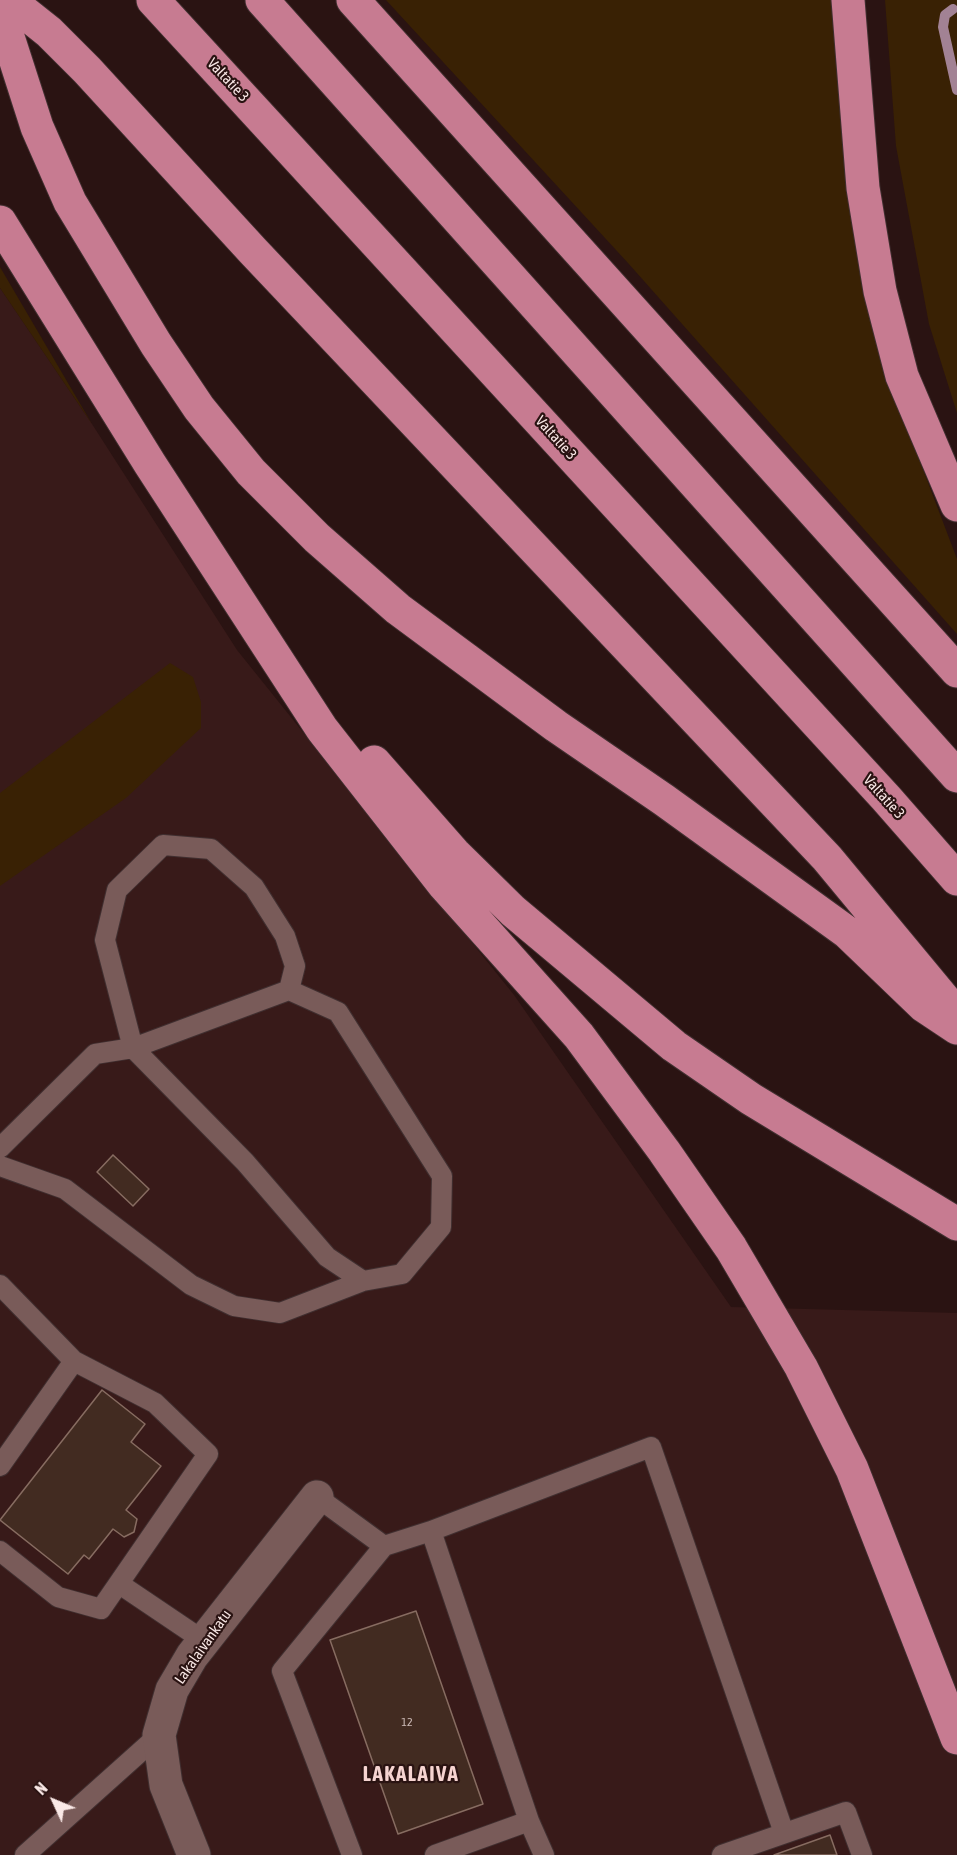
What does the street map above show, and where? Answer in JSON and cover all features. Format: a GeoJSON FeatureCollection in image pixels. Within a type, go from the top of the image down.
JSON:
{"type":"FeatureCollection","features":[{"type":"Feature","properties":{"kind":"highway"},"geometry":{"type":"LineString","coordinates":[[9,0],[49,32],[87,70],[253,251],[827,858],[957,1014]]}},
{"type":"Feature","properties":{"kind":"highway","name":"Valtatie 3"},"geometry":{"type":"LineString","coordinates":[[153,0],[862,771],[957,879]]}},
{"type":"Feature","properties":{"kind":"highway"},"geometry":{"type":"LineString","coordinates":[[262,0],[957,776]]}},
{"type":"Feature","properties":{"kind":"highway"},"geometry":{"type":"LineString","coordinates":[[353,0],[957,671]]}},
{"type":"Feature","properties":{"kind":"highway"},"geometry":{"type":"LineString","coordinates":[[848,0],[853,87],[863,188],[880,291],[902,376],[957,505]]}},
{"type":"Feature","properties":{"kind":"highway"},"geometry":{"type":"LineString","coordinates":[[0,12],[37,127],[70,202],[112,275],[199,408],[251,472],[317,538],[398,609],[465,660],[848,933],[924,1006],[957,1028]]}},
{"type":"Feature","properties":{"kind":"highway"},"geometry":{"type":"LineString","coordinates":[[0,222],[150,464],[266,639],[322,729],[444,885],[579,1036],[664,1151],[731,1248],[801,1367],[852,1469],[957,1738]]}},
{"type":"Feature","properties":{"kind":"highway"},"geometry":{"type":"LineString","coordinates":[[266,639],[454,853],[513,911],[594,981],[674,1046],[751,1099],[957,1224]]}},
{"type":"Feature","properties":{"kind":"street","name":"Lakalaivankatu"},"geometry":{"type":"LineString","coordinates":[[194,1855],[166,1785],[159,1735],[172,1690],[204,1641],[317,1497]]}},
{"type":"Feature","properties":{"kind":"lane"},"geometry":{"type":"LineString","coordinates":[[289,990],[295,966],[285,936],[254,887],[211,849],[163,845],[117,890],[105,940],[133,1048],[245,1162],[327,1257],[363,1281]]}},
{"type":"Feature","properties":{"kind":"lane"},"geometry":{"type":"LineString","coordinates":[[0,1148],[95,1054],[133,1048],[289,990],[338,1012],[442,1176],[441,1227],[402,1274],[363,1281],[280,1313],[234,1306],[191,1285],[64,1189],[0,1166]]}},
{"type":"Feature","properties":{"kind":"lane"},"geometry":{"type":"LineString","coordinates":[[0,1285],[74,1361],[155,1402],[208,1454],[121,1585],[101,1609],[58,1597],[0,1551]]}},
{"type":"Feature","properties":{"kind":"lane"},"geometry":{"type":"LineString","coordinates":[[0,1466],[74,1361]]}},
{"type":"Feature","properties":{"kind":"lane"},"geometry":{"type":"LineString","coordinates":[[352,1855],[282,1671],[384,1546],[431,1531],[651,1447],[784,1833]]}},
{"type":"Feature","properties":{"kind":"lane"},"geometry":{"type":"LineString","coordinates":[[317,1497],[384,1546]]}},
{"type":"Feature","properties":{"kind":"lane"},"geometry":{"type":"LineString","coordinates":[[431,1531],[529,1821],[544,1855]]}},
{"type":"Feature","properties":{"kind":"lane"},"geometry":{"type":"LineString","coordinates":[[121,1585],[204,1641]]}},
{"type":"Feature","properties":{"kind":"lane"},"geometry":{"type":"LineString","coordinates":[[25,1855],[159,1735]]}},
{"type":"Feature","properties":{"kind":"lane"},"geometry":{"type":"LineString","coordinates":[[722,1855],[846,1812],[862,1855]]}},
{"type":"Feature","properties":{"kind":"lane"},"geometry":{"type":"LineString","coordinates":[[435,1855],[529,1821]]}},
{"type":"Feature","properties":{"kind":"shaded area"},"geometry":{"type":"Polygon","coordinates":[[[386,0],[834,0],[835,57],[862,262],[891,385],[957,559],[957,634],[628,263],[386,0]]]}},
{"type":"Feature","properties":{"kind":"shaded area"},"geometry":{"type":"Polygon","coordinates":[[[885,0],[957,0],[957,413],[929,324],[896,146],[885,0]]]}},
{"type":"Feature","properties":{"kind":"shaded area"},"geometry":{"type":"Polygon","coordinates":[[[0,267],[92,424],[0,288],[0,267]]]}},
{"type":"Feature","properties":{"kind":"shaded area"},"geometry":{"type":"Polygon","coordinates":[[[0,288],[92,424],[237,650],[514,995],[731,1307],[957,1313],[957,1855],[0,1855],[0,288]]]}},
{"type":"Feature","properties":{"kind":"shaded area"},"geometry":{"type":"Polygon","coordinates":[[[170,663],[193,677],[201,702],[201,728],[126,798],[0,886],[0,793],[170,663]]]}},
{"type":"Feature","properties":{"kind":"building"},"geometry":{"type":"Polygon","coordinates":[[[113,1155],[149,1189],[133,1206],[97,1172],[113,1155]]]}},
{"type":"Feature","properties":{"kind":"building"},"geometry":{"type":"Polygon","coordinates":[[[102,1390],[145,1424],[131,1442],[161,1466],[126,1510],[137,1519],[134,1532],[124,1537],[113,1529],[89,1559],[84,1555],[68,1574],[0,1520],[102,1390]]]}},
{"type":"Feature","properties":{"kind":"building"},"geometry":{"type":"Polygon","coordinates":[[[416,1611],[483,1804],[398,1834],[330,1640],[416,1611]]]}},
{"type":"Feature","properties":{"kind":"building"},"geometry":{"type":"Polygon","coordinates":[[[830,1835],[837,1855],[774,1855],[830,1835]]]}},
{"type":"Feature","properties":{"kind":"waterway"},"geometry":{"type":"LineString","coordinates":[[953,9],[945,15],[943,27],[957,90]]}},
{"type":"Feature","properties":{"kind":"district","name":"LAKALAIVA"},"geometry":{"type":"Point","coordinates":[411,1774]}}]}
